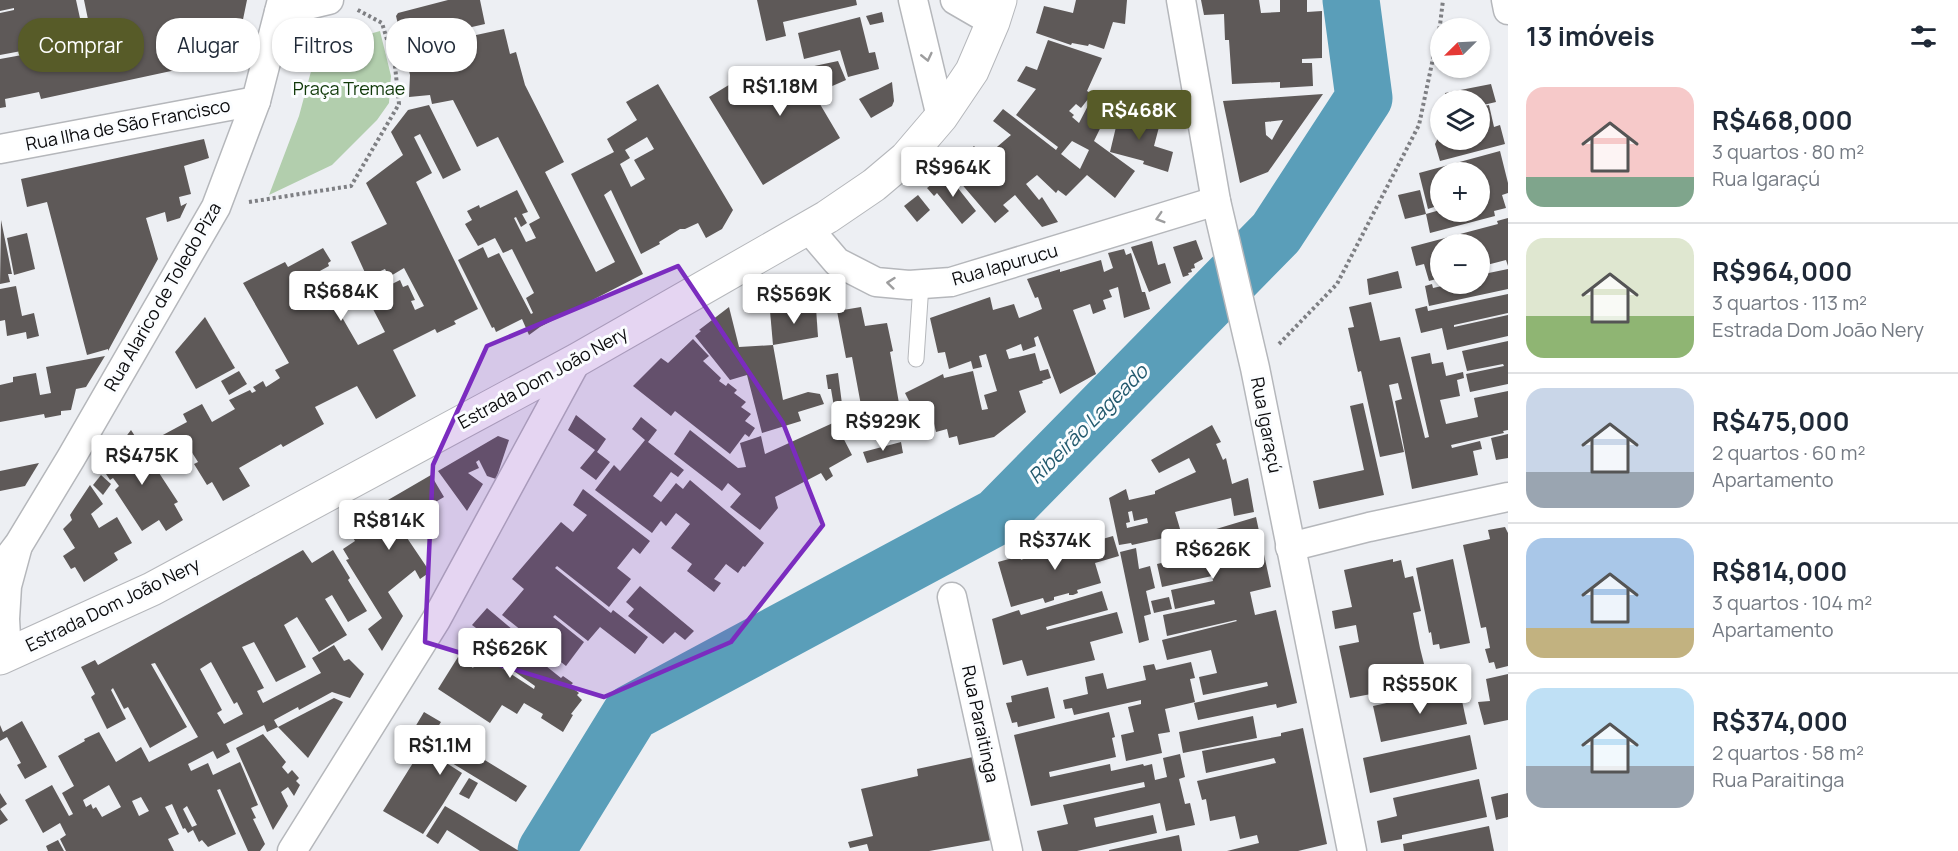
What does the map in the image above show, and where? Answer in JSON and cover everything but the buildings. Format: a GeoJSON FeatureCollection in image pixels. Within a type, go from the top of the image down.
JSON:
{"type":"FeatureCollection","features":[{"type":"Feature","properties":{"kind":"main road","name":"Estrada Dom João Nery"},"geometry":{"type":"LineString","coordinates":[[4,657],[152,589],[577,360],[808,228],[874,185],[906,158],[941,117],[972,71],[997,11]]}},
{"type":"Feature","properties":{"kind":"street"},"geometry":{"type":"LineString","coordinates":[[914,0],[941,117]]}},
{"type":"Feature","properties":{"kind":"street"},"geometry":{"type":"LineString","coordinates":[[955,0],[997,11]]}},
{"type":"Feature","properties":{"kind":"street","name":"Rua Igaraçú"},"geometry":{"type":"LineString","coordinates":[[1181,0],[1217,207],[1255,368],[1352,851]]}},
{"type":"Feature","properties":{"kind":"street"},"geometry":{"type":"LineString","coordinates":[[1506,0],[1508,10]]}},
{"type":"Feature","properties":{"kind":"street"},"geometry":{"type":"LineString","coordinates":[[281,6],[339,2]]}},
{"type":"Feature","properties":{"kind":"street","name":"Rua Alarico de Toledo Piza"},"geometry":{"type":"LineString","coordinates":[[0,569],[19,544],[216,207],[256,101],[281,6]]}},
{"type":"Feature","properties":{"kind":"street","name":"Rua Ilha de São Francisco"},"geometry":{"type":"LineString","coordinates":[[0,149],[256,101]]}},
{"type":"Feature","properties":{"kind":"street","name":"Rua Iapurucu"},"geometry":{"type":"LineString","coordinates":[[808,228],[837,262],[876,282],[909,285],[963,279],[1217,207]]}},
{"type":"Feature","properties":{"kind":"street"},"geometry":{"type":"LineString","coordinates":[[292,851],[436,620],[577,360]]}},
{"type":"Feature","properties":{"kind":"street"},"geometry":{"type":"LineString","coordinates":[[1290,547],[1369,527],[1508,497]]}},
{"type":"Feature","properties":{"kind":"street","name":"Rua Alarico de Toledo Piza"},"geometry":{"type":"LineString","coordinates":[[4,657],[7,586],[19,544]]}},
{"type":"Feature","properties":{"kind":"street","name":"Rua Paraitinga"},"geometry":{"type":"LineString","coordinates":[[952,597],[1008,851]]}},
{"type":"Feature","properties":{"kind":"lane"},"geometry":{"type":"LineString","coordinates":[[916,359],[921,284]]}},
{"type":"Feature","properties":{"kind":"path"},"geometry":{"type":"LineString","coordinates":[[1255,368],[1337,284],[1419,125],[1436,47],[1443,0]]}},
{"type":"Feature","properties":{"kind":"path"},"geometry":{"type":"LineString","coordinates":[[216,207],[351,186],[399,104],[395,66],[382,23],[339,2]]}},
{"type":"Feature","properties":{"kind":"highlighted area"},"geometry":{"type":"Polygon","coordinates":[[[678,266],[783,423],[823,525],[731,642],[604,697],[425,642],[433,465],[487,346],[678,266]]]}},
{"type":"Feature","properties":{"kind":"green space","name":"Praça Tremae"},"geometry":{"type":"Polygon","coordinates":[[[380,31],[386,56],[386,72],[390,72],[391,76],[389,103],[377,120],[332,165],[269,195],[299,116],[311,72],[374,72],[374,33],[380,31]]]}},
{"type":"Feature","properties":{"kind":"waterway","name":"Ribeirão Lageado"},"geometry":{"type":"LineString","coordinates":[[546,851],[631,713],[998,516],[1276,233],[1364,98],[1351,0]]}}]}
